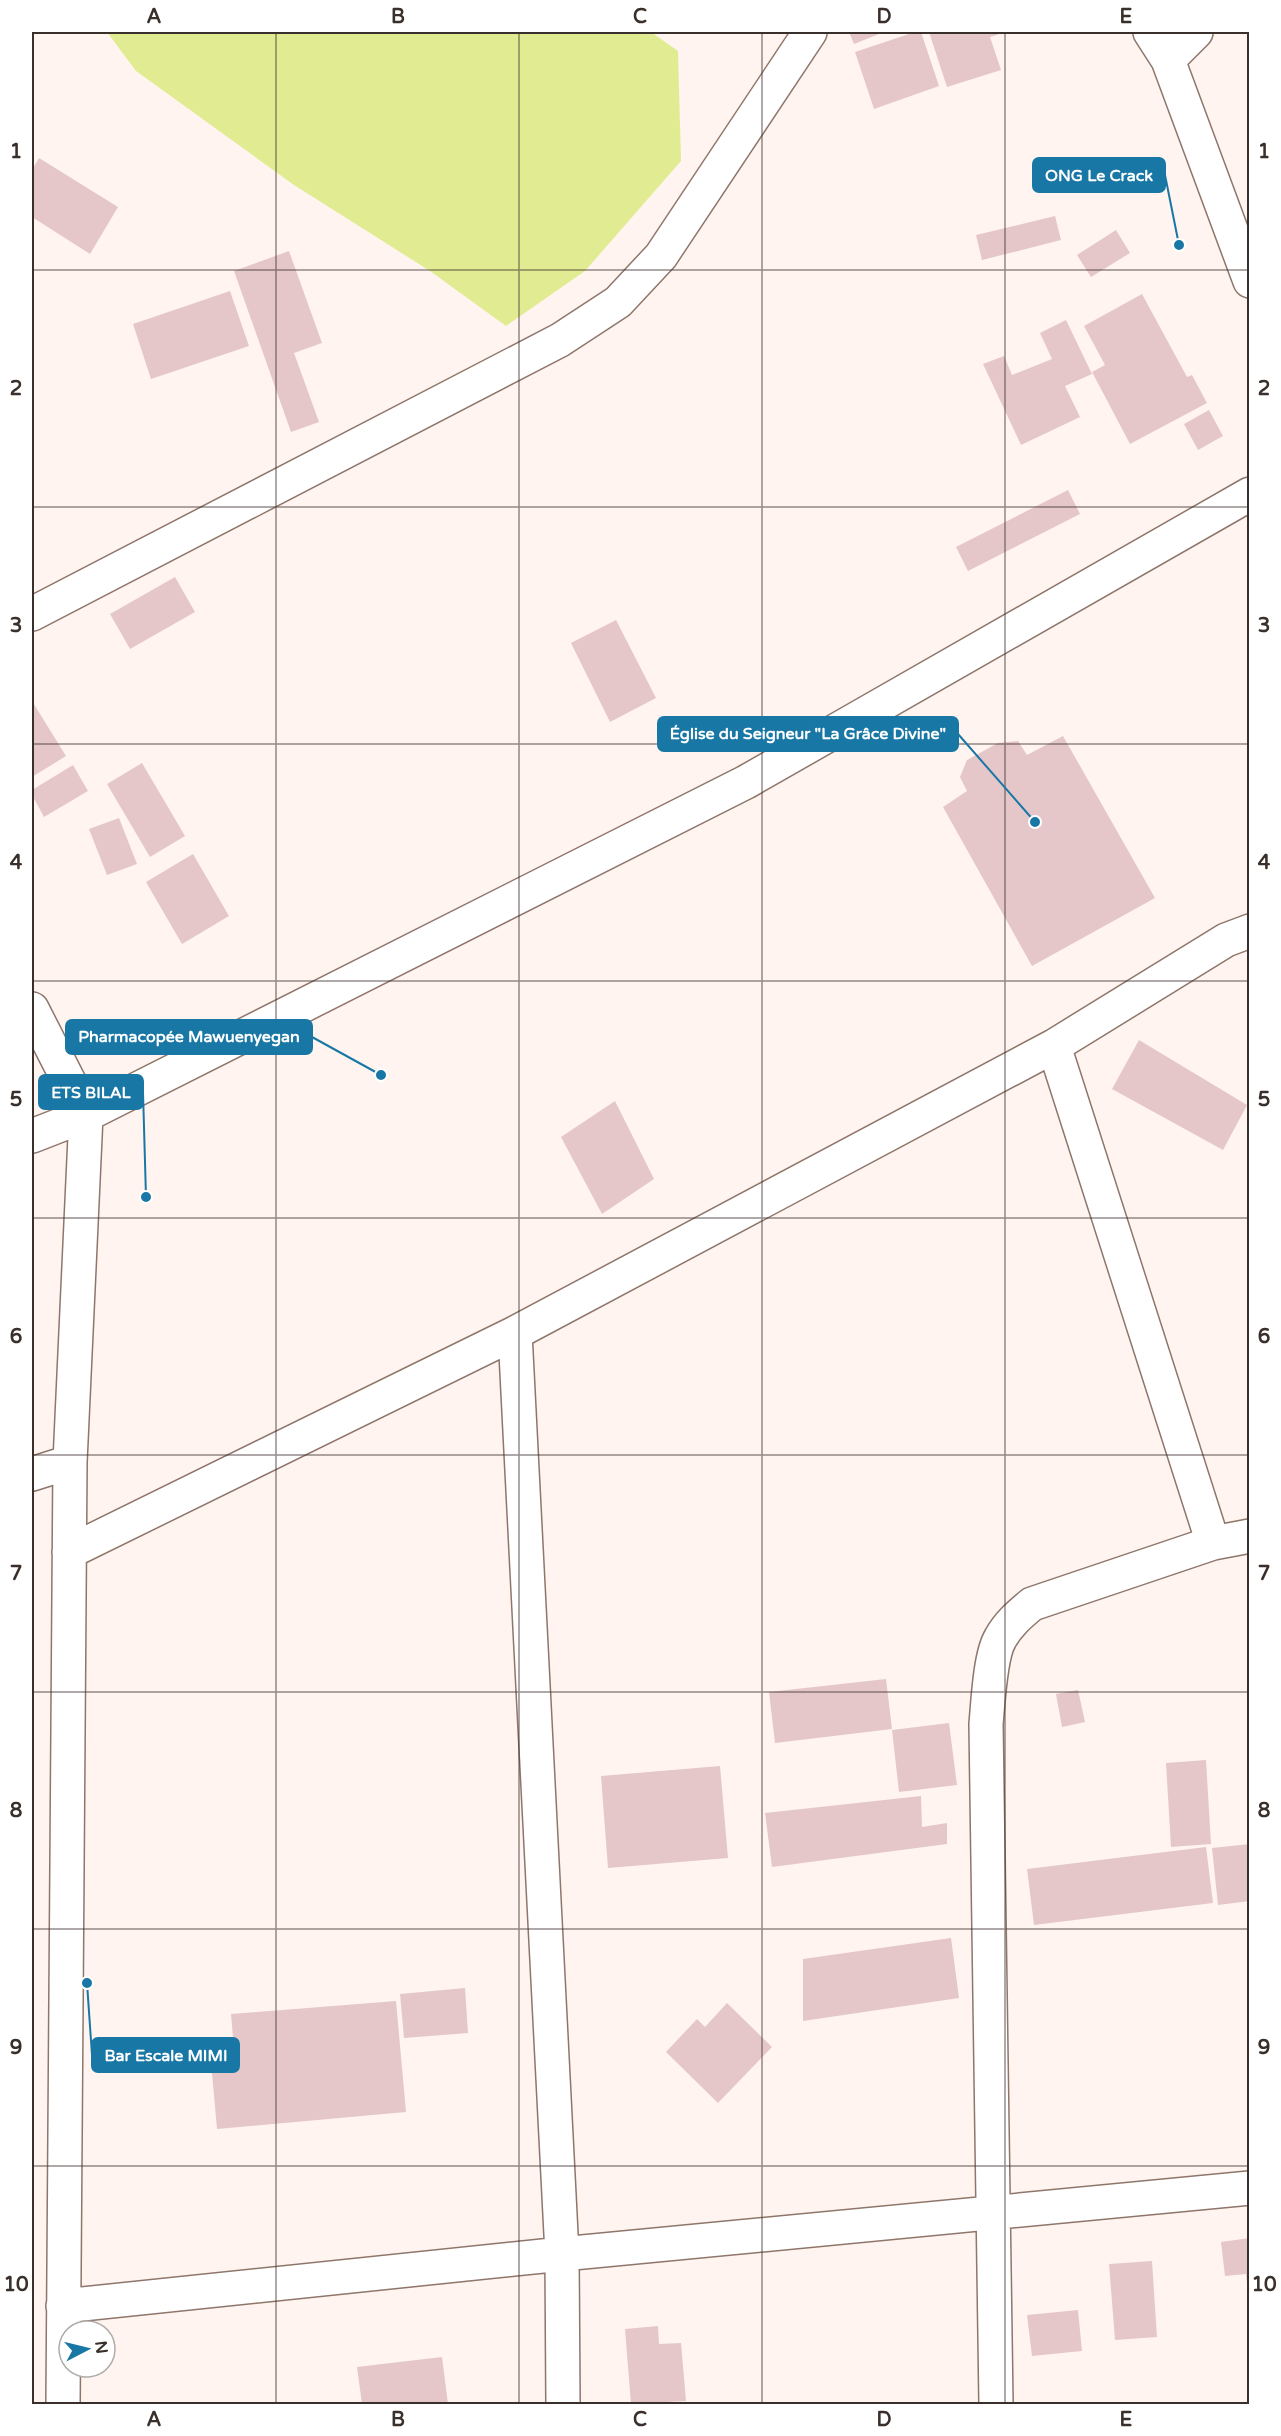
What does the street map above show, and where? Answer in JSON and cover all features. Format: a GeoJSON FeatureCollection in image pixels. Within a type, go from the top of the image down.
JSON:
{"type":"FeatureCollection","features":[{"type":"Feature","properties":{"kind":"street"},"geometry":{"type":"LineString","coordinates":[[32,614],[560,340],[618,302],[661,256],[810,32]]}},
{"type":"Feature","properties":{"kind":"street"},"geometry":{"type":"LineString","coordinates":[[1150,32],[1168,60],[1250,281]]}},
{"type":"Feature","properties":{"kind":"street"},"geometry":{"type":"LineString","coordinates":[[1168,60],[1196,32]]}},
{"type":"Feature","properties":{"kind":"street"},"geometry":{"type":"LineString","coordinates":[[32,1136],[86,1115],[746,782],[1250,494]]}},
{"type":"Feature","properties":{"kind":"street"},"geometry":{"type":"LineString","coordinates":[[69,1552],[515,1333],[1054,1046],[1226,940],[1250,931]]}},
{"type":"Feature","properties":{"kind":"street"},"geometry":{"type":"LineString","coordinates":[[32,1009],[86,1115],[70,1462],[63,2404]]}},
{"type":"Feature","properties":{"kind":"street"},"geometry":{"type":"LineString","coordinates":[[1054,1046],[1213,1543]]}},
{"type":"Feature","properties":{"kind":"street"},"geometry":{"type":"LineString","coordinates":[[515,1333],[562,2254],[563,2404]]}},
{"type":"Feature","properties":{"kind":"street"},"geometry":{"type":"LineString","coordinates":[[32,1474],[70,1462]]}},
{"type":"Feature","properties":{"kind":"street"},"geometry":{"type":"LineString","coordinates":[[996,2404],[986,1724],[999,1641],[1014,1620],[1032,1604],[1213,1543],[1250,1536]]}},
{"type":"Feature","properties":{"kind":"street"},"geometry":{"type":"LineString","coordinates":[[63,2306],[562,2254],[1250,2188]]}},
{"type":"Feature","properties":{"kind":"green space"},"geometry":{"type":"Polygon","coordinates":[[[107,32],[651,32],[678,51],[681,161],[585,271],[506,326],[430,271],[294,185],[136,71],[107,32]]]}},
{"type":"Feature","properties":{"kind":"building"},"geometry":{"type":"Polygon","coordinates":[[[849,32],[884,32],[854,44],[849,32]]]}},
{"type":"Feature","properties":{"kind":"building"},"geometry":{"type":"Polygon","coordinates":[[[921,32],[939,86],[874,109],[855,52],[921,32]]]}},
{"type":"Feature","properties":{"kind":"building"},"geometry":{"type":"Polygon","coordinates":[[[929,32],[1006,32],[990,37],[1001,70],[947,87],[929,32]]]}},
{"type":"Feature","properties":{"kind":"building"},"geometry":{"type":"Polygon","coordinates":[[[39,158],[118,207],[90,254],[32,217],[32,170],[39,158]]]}},
{"type":"Feature","properties":{"kind":"building"},"geometry":{"type":"Polygon","coordinates":[[[1055,216],[1061,240],[982,260],[976,235],[1055,216]]]}},
{"type":"Feature","properties":{"kind":"building"},"geometry":{"type":"Polygon","coordinates":[[[1116,230],[1130,253],[1091,277],[1077,255],[1116,230]]]}},
{"type":"Feature","properties":{"kind":"building"},"geometry":{"type":"Polygon","coordinates":[[[289,251],[322,343],[294,353],[319,422],[291,432],[234,271],[289,251]]]}},
{"type":"Feature","properties":{"kind":"building"},"geometry":{"type":"Polygon","coordinates":[[[230,291],[249,346],[151,379],[133,324],[230,291]]]}},
{"type":"Feature","properties":{"kind":"building"},"geometry":{"type":"Polygon","coordinates":[[[1142,294],[1187,377],[1192,375],[1207,403],[1130,444],[1092,372],[1105,365],[1084,326],[1142,294]]]}},
{"type":"Feature","properties":{"kind":"building"},"geometry":{"type":"Polygon","coordinates":[[[1066,320],[1092,374],[1065,386],[1080,417],[1021,445],[983,364],[1004,356],[1012,375],[1052,359],[1040,333],[1066,320]]]}},
{"type":"Feature","properties":{"kind":"building"},"geometry":{"type":"Polygon","coordinates":[[[1209,410],[1223,436],[1198,450],[1184,424],[1209,410]]]}},
{"type":"Feature","properties":{"kind":"building"},"geometry":{"type":"Polygon","coordinates":[[[1068,490],[1080,514],[968,571],[956,547],[1068,490]]]}},
{"type":"Feature","properties":{"kind":"building"},"geometry":{"type":"Polygon","coordinates":[[[175,577],[195,612],[130,649],[110,614],[175,577]]]}},
{"type":"Feature","properties":{"kind":"building"},"geometry":{"type":"Polygon","coordinates":[[[616,620],[656,698],[610,722],[571,643],[616,620]]]}},
{"type":"Feature","properties":{"kind":"building"},"geometry":{"type":"Polygon","coordinates":[[[32,701],[66,756],[32,777],[32,701]]]}},
{"type":"Feature","properties":{"kind":"building"},"geometry":{"type":"Polygon","coordinates":[[[1063,736],[1155,898],[1032,966],[943,807],[967,791],[960,777],[967,760],[998,743],[1018,741],[1027,755],[1063,736]]]}},
{"type":"Feature","properties":{"kind":"building"},"geometry":{"type":"Polygon","coordinates":[[[142,763],[185,836],[150,857],[107,784],[142,763]]]}},
{"type":"Feature","properties":{"kind":"building"},"geometry":{"type":"Polygon","coordinates":[[[73,765],[88,791],[44,817],[32,795],[32,790],[73,765]]]}},
{"type":"Feature","properties":{"kind":"building"},"geometry":{"type":"Polygon","coordinates":[[[119,818],[137,864],[107,875],[89,829],[119,818]]]}},
{"type":"Feature","properties":{"kind":"building"},"geometry":{"type":"Polygon","coordinates":[[[193,854],[229,916],[182,944],[146,882],[193,854]]]}},
{"type":"Feature","properties":{"kind":"building"},"geometry":{"type":"Polygon","coordinates":[[[1139,1040],[1247,1105],[1223,1150],[1112,1089],[1139,1040]]]}},
{"type":"Feature","properties":{"kind":"building"},"geometry":{"type":"Polygon","coordinates":[[[615,1101],[654,1179],[602,1214],[561,1137],[615,1101]]]}},
{"type":"Feature","properties":{"kind":"building"},"geometry":{"type":"Polygon","coordinates":[[[886,1679],[892,1729],[775,1743],[769,1692],[886,1679]]]}},
{"type":"Feature","properties":{"kind":"building"},"geometry":{"type":"Polygon","coordinates":[[[1078,1690],[1085,1722],[1062,1727],[1056,1694],[1078,1690]]]}},
{"type":"Feature","properties":{"kind":"building"},"geometry":{"type":"Polygon","coordinates":[[[949,1723],[957,1785],[899,1792],[892,1730],[949,1723]]]}},
{"type":"Feature","properties":{"kind":"building"},"geometry":{"type":"Polygon","coordinates":[[[1206,1760],[1211,1844],[1171,1847],[1166,1763],[1206,1760]]]}},
{"type":"Feature","properties":{"kind":"building"},"geometry":{"type":"Polygon","coordinates":[[[720,1766],[728,1858],[608,1868],[601,1776],[720,1766]]]}},
{"type":"Feature","properties":{"kind":"building"},"geometry":{"type":"Polygon","coordinates":[[[921,1796],[922,1827],[947,1823],[947,1844],[772,1867],[765,1813],[921,1796]]]}},
{"type":"Feature","properties":{"kind":"building"},"geometry":{"type":"Polygon","coordinates":[[[1250,1844],[1250,1901],[1218,1905],[1212,1848],[1250,1844]]]}},
{"type":"Feature","properties":{"kind":"building"},"geometry":{"type":"Polygon","coordinates":[[[1206,1847],[1213,1903],[1034,1925],[1027,1869],[1206,1847]]]}},
{"type":"Feature","properties":{"kind":"building"},"geometry":{"type":"Polygon","coordinates":[[[951,1938],[959,1998],[803,2021],[803,1959],[951,1938]]]}},
{"type":"Feature","properties":{"kind":"building"},"geometry":{"type":"Polygon","coordinates":[[[465,1988],[468,2033],[404,2038],[400,1994],[465,1988]]]}},
{"type":"Feature","properties":{"kind":"building"},"geometry":{"type":"Polygon","coordinates":[[[396,2001],[406,2112],[217,2129],[212,2073],[236,2072],[231,2014],[396,2001]]]}},
{"type":"Feature","properties":{"kind":"building"},"geometry":{"type":"Polygon","coordinates":[[[727,2003],[772,2047],[718,2103],[666,2052],[697,2019],[705,2027],[727,2003]]]}},
{"type":"Feature","properties":{"kind":"building"},"geometry":{"type":"Polygon","coordinates":[[[1250,2238],[1250,2291],[1248,2291],[1246,2274],[1225,2276],[1221,2242],[1250,2238]]]}},
{"type":"Feature","properties":{"kind":"building"},"geometry":{"type":"Polygon","coordinates":[[[1152,2261],[1157,2337],[1115,2340],[1109,2264],[1152,2261]]]}},
{"type":"Feature","properties":{"kind":"building"},"geometry":{"type":"Polygon","coordinates":[[[1078,2310],[1082,2351],[1032,2356],[1027,2315],[1078,2310]]]}},
{"type":"Feature","properties":{"kind":"building"},"geometry":{"type":"Polygon","coordinates":[[[658,2326],[659,2344],[681,2343],[686,2401],[631,2404],[625,2329],[658,2326]]]}},
{"type":"Feature","properties":{"kind":"building"},"geometry":{"type":"Polygon","coordinates":[[[442,2357],[448,2404],[362,2404],[357,2367],[442,2357]]]}},
{"type":"Feature","properties":{"kind":"place","name":"ONG Le Crack"},"geometry":{"type":"Point","coordinates":[1179,245]}},
{"type":"Feature","properties":{"kind":"place","name":"Église du Seigneur \"La Grâce Divine\""},"geometry":{"type":"Point","coordinates":[1035,822]}},
{"type":"Feature","properties":{"kind":"place","name":"Pharmacopée Mawuenyegan"},"geometry":{"type":"Point","coordinates":[381,1075]}},
{"type":"Feature","properties":{"kind":"place","name":"ETS BILAL"},"geometry":{"type":"Point","coordinates":[146,1197]}},
{"type":"Feature","properties":{"kind":"place","name":"Bar Escale MIMI"},"geometry":{"type":"Point","coordinates":[87,1983]}}]}
